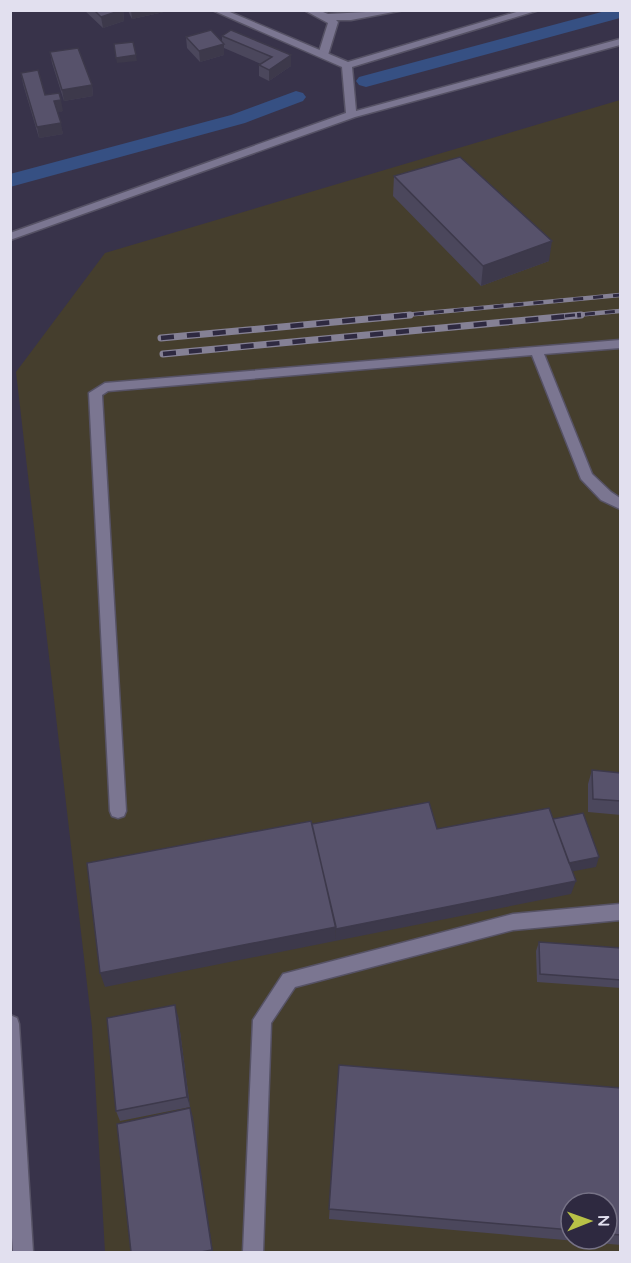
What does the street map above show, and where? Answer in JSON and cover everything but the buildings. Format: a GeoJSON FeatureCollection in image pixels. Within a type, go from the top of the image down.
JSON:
{"type":"FeatureCollection","features":[{"type":"Feature","properties":{"kind":"street"},"geometry":{"type":"LineString","coordinates":[[216,10],[347,65],[535,10]]}},
{"type":"Feature","properties":{"kind":"street"},"geometry":{"type":"LineString","coordinates":[[308,10],[327,17],[333,22],[323,55]]}},
{"type":"Feature","properties":{"kind":"street"},"geometry":{"type":"LineString","coordinates":[[327,17],[351,17],[400,10]]}},
{"type":"Feature","properties":{"kind":"street"},"geometry":{"type":"LineString","coordinates":[[10,237],[351,115],[621,42]]}},
{"type":"Feature","properties":{"kind":"street"},"geometry":{"type":"LineString","coordinates":[[347,65],[351,115]]}},
{"type":"Feature","properties":{"kind":"street"},"geometry":{"type":"LineString","coordinates":[[118,811],[94,393],[105,387],[621,344]]}},
{"type":"Feature","properties":{"kind":"street"},"geometry":{"type":"LineString","coordinates":[[537,352],[586,477],[606,496],[621,504]]}},
{"type":"Feature","properties":{"kind":"street"},"geometry":{"type":"LineString","coordinates":[[253,1252],[262,1020],[289,980],[513,922],[621,912]]}},
{"type":"Feature","properties":{"kind":"street"},"geometry":{"type":"LineString","coordinates":[[10,1024],[23,1252]]}},
{"type":"Feature","properties":{"kind":"shaded area"},"geometry":{"type":"Polygon","coordinates":[[[620,100],[620,1252],[105,1252],[92,1027],[16,372],[105,253],[620,100]]]}},
{"type":"Feature","properties":{"kind":"waterway"},"geometry":{"type":"LineString","coordinates":[[366,81],[620,13]]}},
{"type":"Feature","properties":{"kind":"waterway"},"geometry":{"type":"LineString","coordinates":[[10,181],[238,119],[296,97]]}},
{"type":"Feature","properties":{"kind":"railway"},"geometry":{"type":"LineString","coordinates":[[394,316],[620,295]]}},
{"type":"Feature","properties":{"kind":"railway"},"geometry":{"type":"LineString","coordinates":[[565,316],[620,311]]}},
{"type":"Feature","properties":{"kind":"railway"},"geometry":{"type":"LineString","coordinates":[[161,338],[410,315]]}},
{"type":"Feature","properties":{"kind":"railway"},"geometry":{"type":"LineString","coordinates":[[163,354],[581,315]]}}]}
